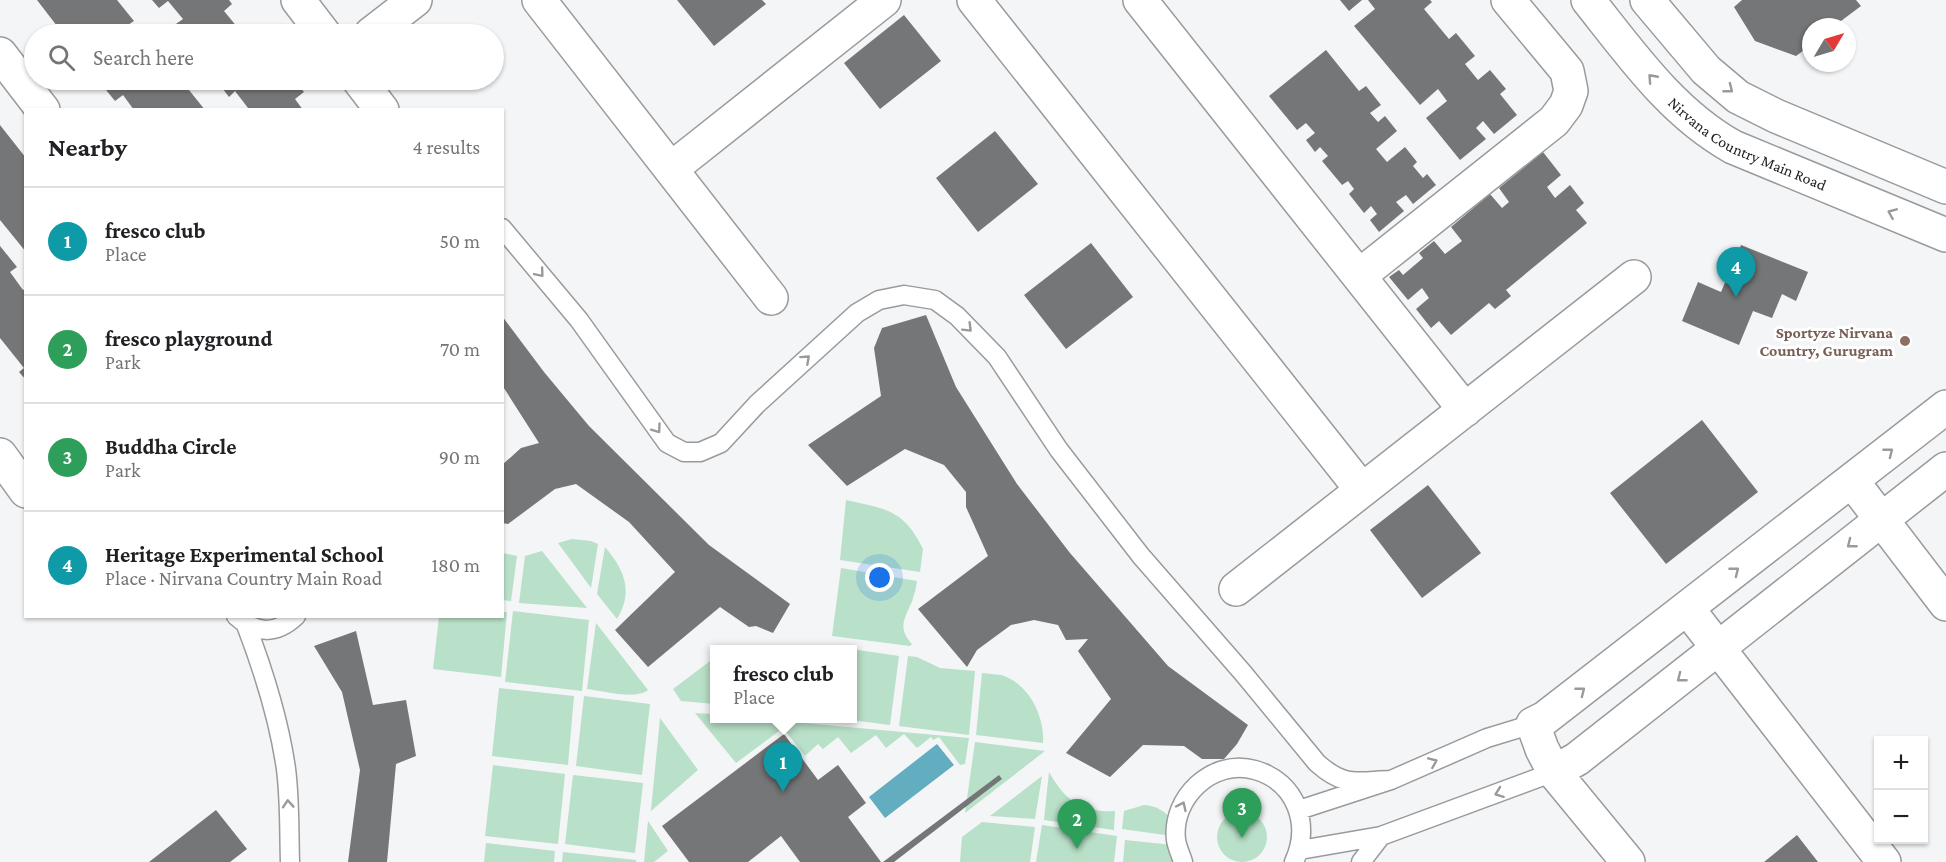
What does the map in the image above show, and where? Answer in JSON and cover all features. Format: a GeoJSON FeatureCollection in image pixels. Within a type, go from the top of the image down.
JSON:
{"type":"FeatureCollection","features":[{"type":"Feature","properties":{"kind":"street"},"geometry":{"type":"LineString","coordinates":[[298,0],[316,24]]}},
{"type":"Feature","properties":{"kind":"street"},"geometry":{"type":"LineString","coordinates":[[384,24],[415,0]]}},
{"type":"Feature","properties":{"kind":"street"},"geometry":{"type":"LineString","coordinates":[[539,0],[771,298]]}},
{"type":"Feature","properties":{"kind":"street"},"geometry":{"type":"LineString","coordinates":[[671,169],[884,0]]}},
{"type":"Feature","properties":{"kind":"street"},"geometry":{"type":"LineString","coordinates":[[974,0],[1362,490]]}},
{"type":"Feature","properties":{"kind":"street"},"geometry":{"type":"LineString","coordinates":[[1140,0],[1465,410]]}},
{"type":"Feature","properties":{"kind":"street"},"geometry":{"type":"LineString","coordinates":[[1359,276],[1554,121],[1566,105],[1571,92],[1567,72],[1508,0]]}},
{"type":"Feature","properties":{"kind":"street","name":"Nirvana Country Main Road"},"geometry":{"type":"LineString","coordinates":[[1588,0],[1674,102],[1716,138],[1946,235]]}},
{"type":"Feature","properties":{"kind":"street","name":"Nirvana Country Main Road"},"geometry":{"type":"LineString","coordinates":[[1647,0],[1706,70],[1738,97],[1776,116],[1946,187]]}},
{"type":"Feature","properties":{"kind":"street"},"geometry":{"type":"LineString","coordinates":[[0,54],[24,85]]}},
{"type":"Feature","properties":{"kind":"street"},"geometry":{"type":"LineString","coordinates":[[28,90],[41,108]]}},
{"type":"Feature","properties":{"kind":"street"},"geometry":{"type":"LineString","coordinates":[[367,90],[380,108]]}},
{"type":"Feature","properties":{"kind":"street"},"geometry":{"type":"LineString","coordinates":[[1236,589],[1634,277]]}},
{"type":"Feature","properties":{"kind":"street"},"geometry":{"type":"LineString","coordinates":[[1628,862],[1554,772],[1533,724],[1545,718],[1946,407]]}},
{"type":"Feature","properties":{"kind":"street"},"geometry":{"type":"LineString","coordinates":[[0,455],[24,488]]}},
{"type":"Feature","properties":{"kind":"street"},"geometry":{"type":"LineString","coordinates":[[1554,772],[1577,759],[1946,469]]}},
{"type":"Feature","properties":{"kind":"street"},"geometry":{"type":"LineString","coordinates":[[1852,481],[1946,604]]}},
{"type":"Feature","properties":{"kind":"street"},"geometry":{"type":"LineString","coordinates":[[1687,608],[1884,862]]}},
{"type":"Feature","properties":{"kind":"lane"},"geometry":{"type":"LineString","coordinates":[[504,230],[579,320],[667,443],[684,452],[700,452],[721,443],[757,404],[857,313],[879,300],[904,295],[935,300],[957,316],[997,357],[1059,450],[1141,556],[1317,762],[1331,775],[1348,782],[1391,780]]}},
{"type":"Feature","properties":{"kind":"lane"},"geometry":{"type":"LineString","coordinates":[[241,621],[260,630],[273,630],[285,626],[294,618]]}},
{"type":"Feature","properties":{"kind":"lane"},"geometry":{"type":"LineString","coordinates":[[241,621],[276,714],[284,758],[290,862]]}},
{"type":"Feature","properties":{"kind":"lane"},"geometry":{"type":"LineString","coordinates":[[1299,810],[1391,780],[1487,738],[1533,724]]}},
{"type":"Feature","properties":{"kind":"lane"},"geometry":{"type":"LineString","coordinates":[[1183,862],[1176,841],[1177,817],[1187,794],[1206,777],[1230,769],[1254,770],[1276,781],[1293,799],[1299,810],[1302,838],[1297,856],[1381,836],[1554,772]]}},
{"type":"Feature","properties":{"kind":"lane"},"geometry":{"type":"LineString","coordinates":[[1361,862],[1381,836]]}},
{"type":"Feature","properties":{"kind":"green space"},"geometry":{"type":"Polygon","coordinates":[[[846,500],[882,509],[901,518],[916,536],[923,549],[920,572],[840,560],[846,500]]]}},
{"type":"Feature","properties":{"kind":"green space"},"geometry":{"type":"Polygon","coordinates":[[[572,539],[598,544],[591,588],[558,543],[572,539]]]}},
{"type":"Feature","properties":{"kind":"green space"},"geometry":{"type":"Polygon","coordinates":[[[605,547],[622,572],[626,590],[622,609],[617,619],[597,594],[605,547]]]}},
{"type":"Feature","properties":{"kind":"green space"},"geometry":{"type":"Polygon","coordinates":[[[542,551],[587,608],[519,603],[525,556],[542,551]]]}},
{"type":"Feature","properties":{"kind":"green space"},"geometry":{"type":"Polygon","coordinates":[[[504,553],[517,556],[511,601],[504,600],[504,553]]]}},
{"type":"Feature","properties":{"kind":"green space"},"geometry":{"type":"Polygon","coordinates":[[[841,568],[917,581],[903,625],[912,644],[910,646],[832,636],[841,568]]]}},
{"type":"Feature","properties":{"kind":"green space"},"geometry":{"type":"Polygon","coordinates":[[[513,611],[589,620],[582,691],[505,682],[513,611]]]}},
{"type":"Feature","properties":{"kind":"green space"},"geometry":{"type":"Polygon","coordinates":[[[504,612],[507,612],[501,677],[433,669],[439,618],[504,618],[504,612]]]}},
{"type":"Feature","properties":{"kind":"green space"},"geometry":{"type":"Polygon","coordinates":[[[596,623],[648,690],[628,695],[587,689],[596,623]]]}},
{"type":"Feature","properties":{"kind":"green space"},"geometry":{"type":"Polygon","coordinates":[[[857,650],[899,656],[890,725],[857,721],[857,650]]]}},
{"type":"Feature","properties":{"kind":"green space"},"geometry":{"type":"Polygon","coordinates":[[[908,656],[917,657],[940,668],[975,671],[969,735],[899,726],[908,656]]]}},
{"type":"Feature","properties":{"kind":"green space"},"geometry":{"type":"Polygon","coordinates":[[[710,661],[710,704],[681,701],[673,689],[710,661]]]}},
{"type":"Feature","properties":{"kind":"green space"},"geometry":{"type":"Polygon","coordinates":[[[982,673],[1001,675],[1011,679],[1027,693],[1038,712],[1043,743],[976,735],[982,673]]]}},
{"type":"Feature","properties":{"kind":"green space"},"geometry":{"type":"Polygon","coordinates":[[[499,688],[574,696],[568,765],[492,756],[499,688]]]}},
{"type":"Feature","properties":{"kind":"green space"},"geometry":{"type":"Polygon","coordinates":[[[584,696],[650,704],[642,775],[576,766],[584,696]]]}},
{"type":"Feature","properties":{"kind":"green space"},"geometry":{"type":"Polygon","coordinates":[[[695,713],[710,714],[710,723],[802,723],[969,738],[965,764],[960,765],[939,737],[933,740],[931,737],[917,748],[904,734],[886,748],[876,735],[851,753],[838,737],[823,749],[818,744],[805,756],[783,728],[736,763],[695,713]]]}},
{"type":"Feature","properties":{"kind":"green space"},"geometry":{"type":"Polygon","coordinates":[[[660,718],[698,770],[651,811],[651,810],[660,718]]]}},
{"type":"Feature","properties":{"kind":"green space"},"geometry":{"type":"Polygon","coordinates":[[[975,742],[1045,751],[965,813],[975,742]]]}},
{"type":"Feature","properties":{"kind":"green space"},"geometry":{"type":"Polygon","coordinates":[[[493,765],[565,774],[558,844],[485,836],[493,765]]]}},
{"type":"Feature","properties":{"kind":"green space"},"geometry":{"type":"Polygon","coordinates":[[[1049,772],[1061,790],[1075,803],[1093,810],[1115,811],[1114,830],[1044,820],[1049,772]]]}},
{"type":"Feature","properties":{"kind":"green space"},"geometry":{"type":"Polygon","coordinates":[[[573,775],[643,783],[635,853],[565,844],[573,775]]]}},
{"type":"Feature","properties":{"kind":"green space"},"geometry":{"type":"Polygon","coordinates":[[[1042,776],[1035,819],[990,816],[1042,776]]]}},
{"type":"Feature","properties":{"kind":"green space"},"geometry":{"type":"Polygon","coordinates":[[[1144,805],[1157,808],[1170,817],[1173,821],[1172,836],[1122,829],[1124,811],[1144,805]]]}},
{"type":"Feature","properties":{"kind":"green space"},"geometry":{"type":"Polygon","coordinates":[[[1237,812],[1247,812],[1260,819],[1267,832],[1267,842],[1260,855],[1247,862],[1237,862],[1228,858],[1221,851],[1217,842],[1217,832],[1221,823],[1228,816],[1237,812]]]}},
{"type":"Feature","properties":{"kind":"green space"},"geometry":{"type":"Polygon","coordinates":[[[648,821],[668,851],[654,862],[644,862],[648,821]]]}},
{"type":"Feature","properties":{"kind":"green space"},"geometry":{"type":"Polygon","coordinates":[[[982,822],[1035,827],[1030,862],[960,862],[962,837],[982,822]]]}},
{"type":"Feature","properties":{"kind":"green space"},"geometry":{"type":"Polygon","coordinates":[[[1042,825],[1117,836],[1114,862],[1036,862],[1042,825]]]}},
{"type":"Feature","properties":{"kind":"green space"},"geometry":{"type":"Polygon","coordinates":[[[1125,840],[1173,845],[1177,862],[1123,862],[1125,840]]]}},
{"type":"Feature","properties":{"kind":"green space"},"geometry":{"type":"Polygon","coordinates":[[[486,843],[555,851],[554,862],[484,862],[486,843]]]}},
{"type":"Feature","properties":{"kind":"green space"},"geometry":{"type":"Polygon","coordinates":[[[563,852],[636,860],[636,862],[562,862],[563,852]]]}},
{"type":"Feature","properties":{"kind":"water"},"geometry":{"type":"Polygon","coordinates":[[[937,744],[954,765],[885,818],[869,797],[937,744]]]}},
{"type":"Feature","properties":{"kind":"building"},"geometry":{"type":"Polygon","coordinates":[[[37,0],[117,0],[134,21],[130,24],[55,24],[37,0]]]}},
{"type":"Feature","properties":{"kind":"building"},"geometry":{"type":"Polygon","coordinates":[[[152,0],[229,0],[232,4],[224,11],[235,24],[176,24],[183,19],[168,1],[159,8],[152,0]]]}},
{"type":"Feature","properties":{"kind":"building"},"geometry":{"type":"Polygon","coordinates":[[[677,0],[762,0],[766,4],[714,46],[677,0]]]}},
{"type":"Feature","properties":{"kind":"building"},"geometry":{"type":"Polygon","coordinates":[[[1340,0],[1362,0],[1349,11],[1340,0]]]}},
{"type":"Feature","properties":{"kind":"building"},"geometry":{"type":"Polygon","coordinates":[[[1368,0],[1430,0],[1432,2],[1424,9],[1449,39],[1456,33],[1475,56],[1465,64],[1478,80],[1490,70],[1506,89],[1500,94],[1517,115],[1494,134],[1483,121],[1476,128],[1486,139],[1460,160],[1426,118],[1447,101],[1438,89],[1420,105],[1354,26],[1375,9],[1368,0]]]}},
{"type":"Feature","properties":{"kind":"building"},"geometry":{"type":"Polygon","coordinates":[[[1742,0],[1856,0],[1861,6],[1845,18],[1802,18],[1802,52],[1796,56],[1755,41],[1734,7],[1742,0]]]}},
{"type":"Feature","properties":{"kind":"building"},"geometry":{"type":"Polygon","coordinates":[[[904,15],[941,61],[880,109],[844,63],[904,15]]]}},
{"type":"Feature","properties":{"kind":"building"},"geometry":{"type":"Polygon","coordinates":[[[1326,50],[1359,91],[1366,86],[1381,105],[1370,113],[1378,122],[1385,116],[1397,131],[1376,149],[1387,162],[1405,147],[1417,162],[1413,166],[1423,178],[1427,174],[1436,185],[1413,204],[1406,195],[1396,202],[1404,211],[1379,232],[1370,220],[1377,214],[1371,206],[1364,213],[1349,194],[1354,189],[1348,181],[1342,185],[1322,161],[1328,156],[1320,147],[1315,152],[1306,140],[1315,133],[1306,123],[1297,130],[1269,96],[1326,50]]]}},
{"type":"Feature","properties":{"kind":"building"},"geometry":{"type":"Polygon","coordinates":[[[106,90],[189,90],[203,108],[133,108],[123,95],[115,101],[106,90]]]}},
{"type":"Feature","properties":{"kind":"building"},"geometry":{"type":"Polygon","coordinates":[[[224,90],[302,90],[304,92],[295,99],[302,108],[248,108],[235,91],[229,97],[224,90]]]}},
{"type":"Feature","properties":{"kind":"building"},"geometry":{"type":"Polygon","coordinates":[[[0,125],[24,155],[24,250],[0,220],[0,125]]]}},
{"type":"Feature","properties":{"kind":"building"},"geometry":{"type":"Polygon","coordinates":[[[995,131],[1038,184],[978,232],[936,178],[995,131]]]}},
{"type":"Feature","properties":{"kind":"building"},"geometry":{"type":"Polygon","coordinates":[[[1543,152],[1561,175],[1547,187],[1555,198],[1570,185],[1584,203],[1576,210],[1587,223],[1506,290],[1511,296],[1495,309],[1489,303],[1451,335],[1439,321],[1431,328],[1416,309],[1429,298],[1422,288],[1408,300],[1389,277],[1399,270],[1403,275],[1423,258],[1419,253],[1434,241],[1445,254],[1462,241],[1451,227],[1490,194],[1502,208],[1509,202],[1499,188],[1543,152]]]}},
{"type":"Feature","properties":{"kind":"building"},"geometry":{"type":"Polygon","coordinates":[[[1091,243],[1133,297],[1066,349],[1024,295],[1091,243]]]}},
{"type":"Feature","properties":{"kind":"building"},"geometry":{"type":"Polygon","coordinates":[[[1741,245],[1808,272],[1796,301],[1782,294],[1772,318],[1753,311],[1739,345],[1682,321],[1698,282],[1721,292],[1741,245]]]}},
{"type":"Feature","properties":{"kind":"building"},"geometry":{"type":"Polygon","coordinates":[[[0,246],[17,267],[10,272],[24,289],[24,368],[0,338],[0,246]]]}},
{"type":"Feature","properties":{"kind":"building"},"geometry":{"type":"Polygon","coordinates":[[[926,315],[956,387],[1017,484],[1070,553],[1168,666],[1248,725],[1237,744],[1224,759],[1202,759],[1184,746],[1143,745],[1110,777],[1066,753],[1111,699],[1078,651],[1088,639],[1066,640],[1058,625],[1034,620],[1011,625],[977,650],[967,667],[918,609],[988,556],[966,507],[966,492],[944,465],[905,449],[847,486],[808,445],[881,396],[874,348],[882,328],[926,315]]]}},
{"type":"Feature","properties":{"kind":"building"},"geometry":{"type":"Polygon","coordinates":[[[504,319],[589,426],[709,545],[790,604],[773,633],[756,626],[749,627],[720,607],[648,667],[615,630],[675,572],[629,522],[576,484],[555,489],[508,524],[504,523],[504,463],[521,448],[539,443],[504,388],[504,319]]]}},
{"type":"Feature","properties":{"kind":"building"},"geometry":{"type":"Polygon","coordinates":[[[24,368],[24,378],[19,372],[24,368]]]}},
{"type":"Feature","properties":{"kind":"building"},"geometry":{"type":"Polygon","coordinates":[[[1702,420],[1758,492],[1666,564],[1610,493],[1702,420]]]}},
{"type":"Feature","properties":{"kind":"building"},"geometry":{"type":"Polygon","coordinates":[[[1428,485],[1481,553],[1422,598],[1370,530],[1428,485]]]}},
{"type":"Feature","properties":{"kind":"building"},"geometry":{"type":"Polygon","coordinates":[[[356,631],[373,705],[406,700],[416,756],[396,764],[387,862],[348,862],[360,770],[342,692],[314,646],[356,631]]]}},
{"type":"Feature","properties":{"kind":"building"},"geometry":{"type":"Polygon","coordinates":[[[784,734],[818,780],[838,765],[866,803],[848,817],[881,862],[800,862],[781,836],[748,862],[689,862],[662,826],[784,734]]]}},
{"type":"Feature","properties":{"kind":"building"},"geometry":{"type":"Polygon","coordinates":[[[999,775],[1002,779],[894,862],[883,862],[999,775]]]}},
{"type":"Feature","properties":{"kind":"building"},"geometry":{"type":"Polygon","coordinates":[[[216,810],[247,849],[230,862],[149,862],[216,810]]]}},
{"type":"Feature","properties":{"kind":"building"},"geometry":{"type":"Polygon","coordinates":[[[1797,835],[1818,862],[1764,862],[1797,835]]]}},
{"type":"Feature","properties":{"kind":"place","name":"Heritage Experimental School"},"geometry":{"type":"Point","coordinates":[1736,297]}},
{"type":"Feature","properties":{"kind":"place","name":"Sportyze Nirvana Country, Gurugram"},"geometry":{"type":"Point","coordinates":[1905,341]}},
{"type":"Feature","properties":{"kind":"place","name":"fresco club"},"geometry":{"type":"Point","coordinates":[783,792]}},
{"type":"Feature","properties":{"kind":"place","name":"Buddha Circle"},"geometry":{"type":"Point","coordinates":[1242,838]}},
{"type":"Feature","properties":{"kind":"place","name":"fresco playground"},"geometry":{"type":"Point","coordinates":[1077,849]}}]}
